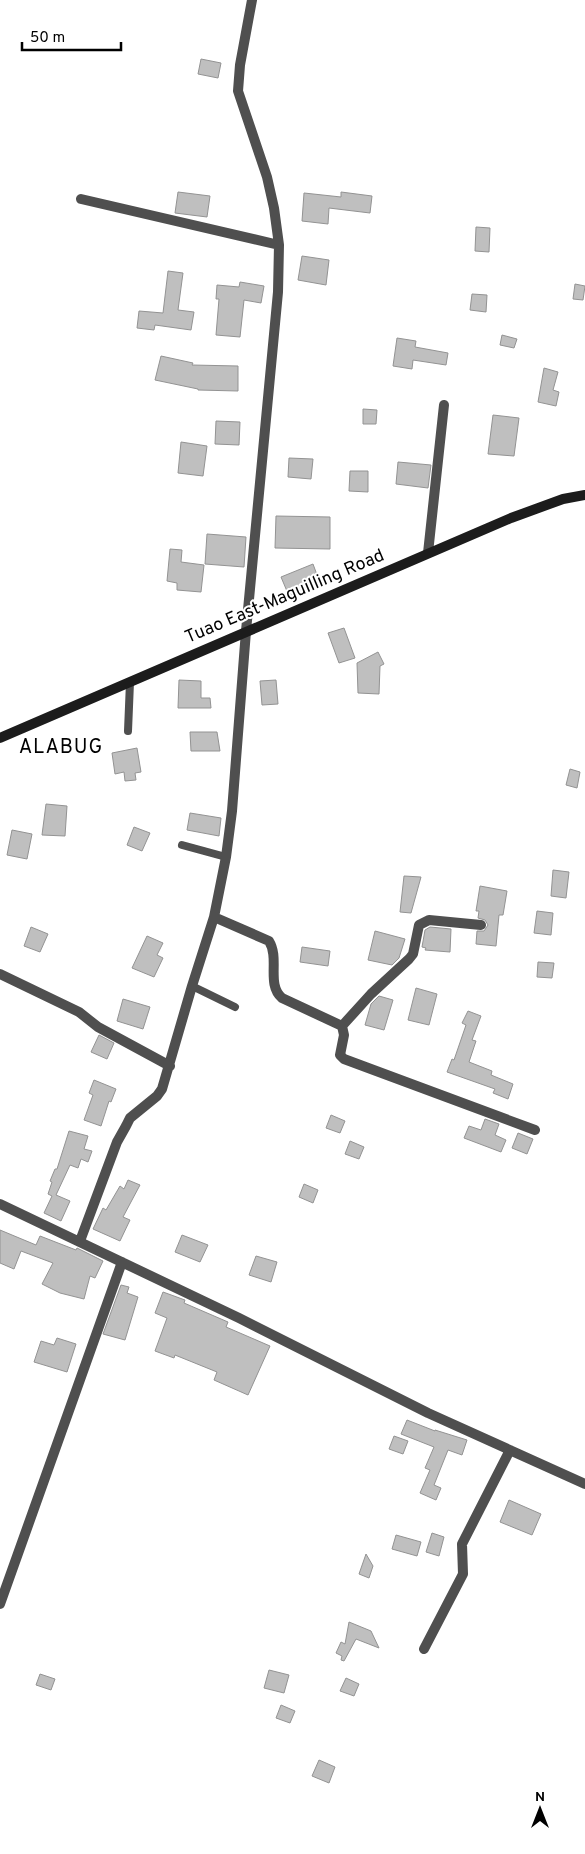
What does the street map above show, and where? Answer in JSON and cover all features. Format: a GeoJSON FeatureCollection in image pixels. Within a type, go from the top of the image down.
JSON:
{"type":"FeatureCollection","features":[{"type":"Feature","properties":{"kind":"main road","name":"Tuao East-Maguilling Road"},"geometry":{"type":"LineString","coordinates":[[0,738],[545,504],[585,495]]}},
{"type":"Feature","properties":{"kind":"street"},"geometry":{"type":"LineString","coordinates":[[80,1241],[121,1134],[130,1118],[157,1096],[162,1089],[214,917],[226,856],[232,811],[246,631],[278,292],[279,245],[274,208],[267,177],[238,91],[240,65],[252,0]]}},
{"type":"Feature","properties":{"kind":"street"},"geometry":{"type":"LineString","coordinates":[[81,199],[279,245]]}},
{"type":"Feature","properties":{"kind":"street"},"geometry":{"type":"LineString","coordinates":[[428,553],[444,405]]}},
{"type":"Feature","properties":{"kind":"street"},"geometry":{"type":"LineString","coordinates":[[214,917],[269,942],[274,956],[274,988],[276,994],[342,1026]]}},
{"type":"Feature","properties":{"kind":"street"},"geometry":{"type":"LineString","coordinates":[[342,1026],[371,994],[413,954],[419,925],[422,922],[429,920],[481,925]]}},
{"type":"Feature","properties":{"kind":"street"},"geometry":{"type":"LineString","coordinates":[[0,974],[79,1012],[98,1027],[170,1066]]}},
{"type":"Feature","properties":{"kind":"street"},"geometry":{"type":"LineString","coordinates":[[342,1026],[344,1035],[340,1055],[344,1059],[536,1130]]}},
{"type":"Feature","properties":{"kind":"street"},"geometry":{"type":"LineString","coordinates":[[0,1204],[239,1318],[428,1413],[585,1484]]}},
{"type":"Feature","properties":{"kind":"street"},"geometry":{"type":"LineString","coordinates":[[0,1604],[122,1262]]}},
{"type":"Feature","properties":{"kind":"street"},"geometry":{"type":"LineString","coordinates":[[424,1649],[463,1574],[462,1544],[510,1450]]}},
{"type":"Feature","properties":{"kind":"lane"},"geometry":{"type":"LineString","coordinates":[[128,730],[130,682]]}},
{"type":"Feature","properties":{"kind":"lane"},"geometry":{"type":"LineString","coordinates":[[182,845],[226,856]]}},
{"type":"Feature","properties":{"kind":"lane"},"geometry":{"type":"LineString","coordinates":[[192,986],[235,1007]]}},
{"type":"Feature","properties":{"kind":"building"},"geometry":{"type":"Polygon","coordinates":[[[201,59],[221,63],[218,78],[198,74],[201,59]]]}},
{"type":"Feature","properties":{"kind":"building"},"geometry":{"type":"Polygon","coordinates":[[[178,192],[210,196],[207,217],[175,213],[178,192]]]}},
{"type":"Feature","properties":{"kind":"building"},"geometry":{"type":"Polygon","coordinates":[[[341,192],[372,196],[370,213],[329,208],[328,224],[302,221],[304,193],[341,197],[341,192]]]}},
{"type":"Feature","properties":{"kind":"building"},"geometry":{"type":"Polygon","coordinates":[[[476,227],[490,228],[489,252],[475,251],[476,227]]]}},
{"type":"Feature","properties":{"kind":"building"},"geometry":{"type":"Polygon","coordinates":[[[302,256],[329,260],[326,285],[298,280],[302,256]]]}},
{"type":"Feature","properties":{"kind":"building"},"geometry":{"type":"Polygon","coordinates":[[[168,271],[183,273],[178,310],[194,312],[191,330],[155,325],[154,330],[137,328],[139,311],[163,313],[168,271]]]}},
{"type":"Feature","properties":{"kind":"building"},"geometry":{"type":"Polygon","coordinates":[[[240,282],[264,286],[261,303],[244,300],[240,337],[216,335],[219,299],[216,299],[217,285],[239,287],[240,282]]]}},
{"type":"Feature","properties":{"kind":"building"},"geometry":{"type":"Polygon","coordinates":[[[575,284],[585,286],[583,300],[573,299],[575,284]]]}},
{"type":"Feature","properties":{"kind":"building"},"geometry":{"type":"Polygon","coordinates":[[[472,294],[487,295],[486,312],[470,310],[472,294]]]}},
{"type":"Feature","properties":{"kind":"building"},"geometry":{"type":"Polygon","coordinates":[[[502,335],[517,339],[514,348],[500,345],[502,335]]]}},
{"type":"Feature","properties":{"kind":"building"},"geometry":{"type":"Polygon","coordinates":[[[397,338],[416,341],[415,347],[448,353],[446,365],[413,360],[412,369],[393,366],[397,338]]]}},
{"type":"Feature","properties":{"kind":"building"},"geometry":{"type":"Polygon","coordinates":[[[161,356],[193,363],[192,365],[238,366],[238,391],[198,390],[155,380],[161,356]]]}},
{"type":"Feature","properties":{"kind":"building"},"geometry":{"type":"Polygon","coordinates":[[[544,368],[558,372],[553,390],[559,392],[556,406],[538,402],[544,368]]]}},
{"type":"Feature","properties":{"kind":"building"},"geometry":{"type":"Polygon","coordinates":[[[363,409],[377,410],[376,424],[363,424],[363,409]]]}},
{"type":"Feature","properties":{"kind":"building"},"geometry":{"type":"Polygon","coordinates":[[[493,415],[519,418],[514,456],[488,454],[493,415]]]}},
{"type":"Feature","properties":{"kind":"building"},"geometry":{"type":"Polygon","coordinates":[[[216,421],[240,422],[239,445],[215,444],[216,421]]]}},
{"type":"Feature","properties":{"kind":"building"},"geometry":{"type":"Polygon","coordinates":[[[181,442],[207,446],[203,476],[178,473],[181,442]]]}},
{"type":"Feature","properties":{"kind":"building"},"geometry":{"type":"Polygon","coordinates":[[[289,458],[313,459],[311,479],[288,477],[289,458]]]}},
{"type":"Feature","properties":{"kind":"building"},"geometry":{"type":"Polygon","coordinates":[[[398,462],[431,465],[428,488],[396,484],[398,462]]]}},
{"type":"Feature","properties":{"kind":"building"},"geometry":{"type":"Polygon","coordinates":[[[350,471],[368,471],[368,492],[349,491],[350,471]]]}},
{"type":"Feature","properties":{"kind":"building"},"geometry":{"type":"Polygon","coordinates":[[[276,516],[330,517],[330,549],[275,548],[276,516]]]}},
{"type":"Feature","properties":{"kind":"building"},"geometry":{"type":"Polygon","coordinates":[[[207,534],[246,537],[244,567],[205,564],[207,534]]]}},
{"type":"Feature","properties":{"kind":"building"},"geometry":{"type":"Polygon","coordinates":[[[170,549],[182,550],[181,562],[204,565],[201,592],[177,590],[177,583],[167,581],[170,549]]]}},
{"type":"Feature","properties":{"kind":"building"},"geometry":{"type":"Polygon","coordinates":[[[313,564],[320,583],[289,596],[281,577],[313,564]]]}},
{"type":"Feature","properties":{"kind":"building"},"geometry":{"type":"Polygon","coordinates":[[[344,628],[355,658],[339,663],[328,633],[344,628]]]}},
{"type":"Feature","properties":{"kind":"building"},"geometry":{"type":"Polygon","coordinates":[[[378,652],[384,664],[380,666],[379,694],[358,693],[357,663],[378,652]]]}},
{"type":"Feature","properties":{"kind":"building"},"geometry":{"type":"Polygon","coordinates":[[[179,680],[201,681],[201,698],[210,698],[211,708],[178,708],[179,680]]]}},
{"type":"Feature","properties":{"kind":"building"},"geometry":{"type":"Polygon","coordinates":[[[276,680],[278,704],[262,705],[260,681],[276,680]]]}},
{"type":"Feature","properties":{"kind":"building"},"geometry":{"type":"Polygon","coordinates":[[[190,732],[217,732],[220,751],[191,751],[190,732]]]}},
{"type":"Feature","properties":{"kind":"building"},"geometry":{"type":"Polygon","coordinates":[[[137,748],[141,772],[135,773],[136,780],[125,781],[124,772],[115,774],[112,753],[137,748]]]}},
{"type":"Feature","properties":{"kind":"building"},"geometry":{"type":"Polygon","coordinates":[[[570,769],[580,772],[577,788],[566,785],[570,769]]]}},
{"type":"Feature","properties":{"kind":"building"},"geometry":{"type":"Polygon","coordinates":[[[46,804],[67,806],[65,836],[42,835],[46,804]]]}},
{"type":"Feature","properties":{"kind":"building"},"geometry":{"type":"Polygon","coordinates":[[[190,813],[221,818],[219,836],[187,830],[190,813]]]}},
{"type":"Feature","properties":{"kind":"building"},"geometry":{"type":"Polygon","coordinates":[[[134,827],[150,833],[142,851],[127,845],[134,827]]]}},
{"type":"Feature","properties":{"kind":"building"},"geometry":{"type":"Polygon","coordinates":[[[12,830],[32,834],[27,859],[7,855],[12,830]]]}},
{"type":"Feature","properties":{"kind":"building"},"geometry":{"type":"Polygon","coordinates":[[[553,870],[569,872],[566,898],[551,896],[553,870]]]}},
{"type":"Feature","properties":{"kind":"building"},"geometry":{"type":"Polygon","coordinates":[[[404,876],[421,877],[411,913],[400,912],[404,876]]]}},
{"type":"Feature","properties":{"kind":"building"},"geometry":{"type":"Polygon","coordinates":[[[480,886],[507,891],[503,915],[499,915],[496,946],[476,944],[477,931],[484,931],[488,925],[485,920],[478,918],[479,911],[476,911],[480,886]]]}},
{"type":"Feature","properties":{"kind":"building"},"geometry":{"type":"Polygon","coordinates":[[[537,911],[553,913],[551,935],[534,933],[537,911]]]}},
{"type":"Feature","properties":{"kind":"building"},"geometry":{"type":"Polygon","coordinates":[[[31,927],[48,934],[40,952],[24,946],[31,927]]]}},
{"type":"Feature","properties":{"kind":"building"},"geometry":{"type":"Polygon","coordinates":[[[430,927],[451,929],[450,952],[425,950],[426,948],[422,947],[425,930],[430,927]]]}},
{"type":"Feature","properties":{"kind":"building"},"geometry":{"type":"Polygon","coordinates":[[[375,931],[405,939],[399,958],[392,965],[368,960],[375,931]]]}},
{"type":"Feature","properties":{"kind":"building"},"geometry":{"type":"Polygon","coordinates":[[[147,936],[163,943],[157,955],[163,958],[154,977],[132,968],[147,936]]]}},
{"type":"Feature","properties":{"kind":"building"},"geometry":{"type":"Polygon","coordinates":[[[302,947],[330,951],[328,966],[300,962],[302,947]]]}},
{"type":"Feature","properties":{"kind":"building"},"geometry":{"type":"Polygon","coordinates":[[[538,962],[554,963],[552,978],[537,977],[538,962]]]}},
{"type":"Feature","properties":{"kind":"building"},"geometry":{"type":"Polygon","coordinates":[[[416,988],[437,994],[429,1025],[408,1020],[416,988]]]}},
{"type":"Feature","properties":{"kind":"building"},"geometry":{"type":"Polygon","coordinates":[[[379,996],[393,1000],[384,1030],[365,1025],[371,1004],[379,996]]]}},
{"type":"Feature","properties":{"kind":"building"},"geometry":{"type":"Polygon","coordinates":[[[123,999],[150,1007],[143,1029],[117,1021],[123,999]]]}},
{"type":"Feature","properties":{"kind":"building"},"geometry":{"type":"Polygon","coordinates":[[[468,1011],[481,1016],[472,1040],[476,1041],[469,1062],[492,1071],[491,1075],[513,1084],[508,1099],[493,1093],[495,1089],[447,1072],[452,1059],[454,1060],[466,1025],[462,1023],[468,1011]]]}},
{"type":"Feature","properties":{"kind":"building"},"geometry":{"type":"Polygon","coordinates":[[[99,1035],[114,1043],[107,1059],[91,1052],[99,1035]]]}},
{"type":"Feature","properties":{"kind":"building"},"geometry":{"type":"Polygon","coordinates":[[[94,1080],[116,1089],[111,1102],[109,1101],[101,1126],[84,1120],[93,1095],[89,1093],[94,1080]]]}},
{"type":"Feature","properties":{"kind":"building"},"geometry":{"type":"Polygon","coordinates":[[[331,1115],[345,1121],[340,1133],[326,1128],[331,1115]]]}},
{"type":"Feature","properties":{"kind":"building"},"geometry":{"type":"Polygon","coordinates":[[[485,1119],[499,1124],[495,1135],[506,1140],[501,1152],[464,1138],[469,1126],[481,1130],[485,1119]]]}},
{"type":"Feature","properties":{"kind":"building"},"geometry":{"type":"Polygon","coordinates":[[[69,1131],[88,1136],[84,1149],[92,1151],[88,1162],[81,1159],[78,1168],[70,1165],[56,1195],[70,1201],[61,1221],[44,1213],[52,1196],[48,1194],[52,1182],[50,1181],[55,1169],[57,1169],[69,1131]]]}},
{"type":"Feature","properties":{"kind":"building"},"geometry":{"type":"Polygon","coordinates":[[[518,1133],[533,1139],[527,1154],[512,1148],[518,1133]]]}},
{"type":"Feature","properties":{"kind":"building"},"geometry":{"type":"Polygon","coordinates":[[[350,1141],[364,1147],[359,1159],[345,1154],[350,1141]]]}},
{"type":"Feature","properties":{"kind":"building"},"geometry":{"type":"Polygon","coordinates":[[[128,1180],[140,1185],[123,1217],[130,1220],[120,1241],[93,1229],[103,1208],[106,1210],[120,1186],[124,1189],[128,1180]]]}},
{"type":"Feature","properties":{"kind":"building"},"geometry":{"type":"Polygon","coordinates":[[[304,1184],[318,1190],[313,1203],[299,1197],[304,1184]]]}},
{"type":"Feature","properties":{"kind":"building"},"geometry":{"type":"Polygon","coordinates":[[[0,1230],[36,1245],[40,1236],[76,1250],[77,1248],[103,1261],[95,1278],[90,1276],[84,1299],[60,1293],[42,1284],[53,1263],[21,1251],[14,1269],[0,1263],[0,1230]]]}},
{"type":"Feature","properties":{"kind":"building"},"geometry":{"type":"Polygon","coordinates":[[[182,1235],[208,1245],[200,1262],[175,1252],[182,1235]]]}},
{"type":"Feature","properties":{"kind":"building"},"geometry":{"type":"Polygon","coordinates":[[[256,1256],[277,1262],[271,1282],[249,1275],[256,1256]]]}},
{"type":"Feature","properties":{"kind":"building"},"geometry":{"type":"Polygon","coordinates":[[[121,1285],[129,1287],[127,1293],[138,1297],[125,1340],[103,1334],[121,1285]]]}},
{"type":"Feature","properties":{"kind":"building"},"geometry":{"type":"Polygon","coordinates":[[[163,1292],[185,1300],[184,1303],[228,1322],[226,1327],[270,1346],[248,1395],[214,1380],[217,1372],[175,1355],[174,1358],[155,1351],[167,1318],[155,1313],[163,1292]]]}},
{"type":"Feature","properties":{"kind":"building"},"geometry":{"type":"Polygon","coordinates":[[[57,1338],[76,1344],[67,1372],[34,1362],[41,1341],[54,1345],[57,1338]]]}},
{"type":"Feature","properties":{"kind":"building"},"geometry":{"type":"Polygon","coordinates":[[[407,1420],[435,1431],[467,1440],[462,1455],[448,1450],[434,1485],[441,1488],[436,1500],[420,1493],[430,1470],[425,1468],[434,1447],[401,1434],[407,1420]]]}},
{"type":"Feature","properties":{"kind":"building"},"geometry":{"type":"Polygon","coordinates":[[[394,1436],[408,1441],[403,1454],[389,1449],[394,1436]]]}},
{"type":"Feature","properties":{"kind":"building"},"geometry":{"type":"Polygon","coordinates":[[[509,1500],[541,1514],[532,1535],[500,1522],[509,1500]]]}},
{"type":"Feature","properties":{"kind":"building"},"geometry":{"type":"Polygon","coordinates":[[[432,1533],[444,1537],[439,1556],[426,1552],[432,1533]]]}},
{"type":"Feature","properties":{"kind":"building"},"geometry":{"type":"Polygon","coordinates":[[[396,1535],[421,1542],[417,1556],[392,1549],[396,1535]]]}},
{"type":"Feature","properties":{"kind":"building"},"geometry":{"type":"Polygon","coordinates":[[[366,1554],[373,1566],[369,1578],[359,1574],[366,1554]]]}},
{"type":"Feature","properties":{"kind":"building"},"geometry":{"type":"Polygon","coordinates":[[[349,1622],[371,1631],[379,1648],[356,1639],[344,1661],[341,1660],[342,1656],[336,1653],[341,1642],[345,1644],[349,1622]]]}},
{"type":"Feature","properties":{"kind":"building"},"geometry":{"type":"Polygon","coordinates":[[[269,1670],[289,1675],[284,1693],[264,1688],[269,1670]]]}},
{"type":"Feature","properties":{"kind":"building"},"geometry":{"type":"Polygon","coordinates":[[[40,1674],[55,1679],[51,1690],[36,1685],[40,1674]]]}},
{"type":"Feature","properties":{"kind":"building"},"geometry":{"type":"Polygon","coordinates":[[[346,1678],[359,1684],[354,1696],[340,1691],[346,1678]]]}},
{"type":"Feature","properties":{"kind":"building"},"geometry":{"type":"Polygon","coordinates":[[[281,1705],[295,1711],[290,1723],[276,1718],[281,1705]]]}},
{"type":"Feature","properties":{"kind":"building"},"geometry":{"type":"Polygon","coordinates":[[[319,1760],[335,1767],[329,1783],[312,1776],[319,1760]]]}},
{"type":"Feature","properties":{"kind":"district","name":"ALABUG"},"geometry":{"type":"Point","coordinates":[61,748]}}]}
